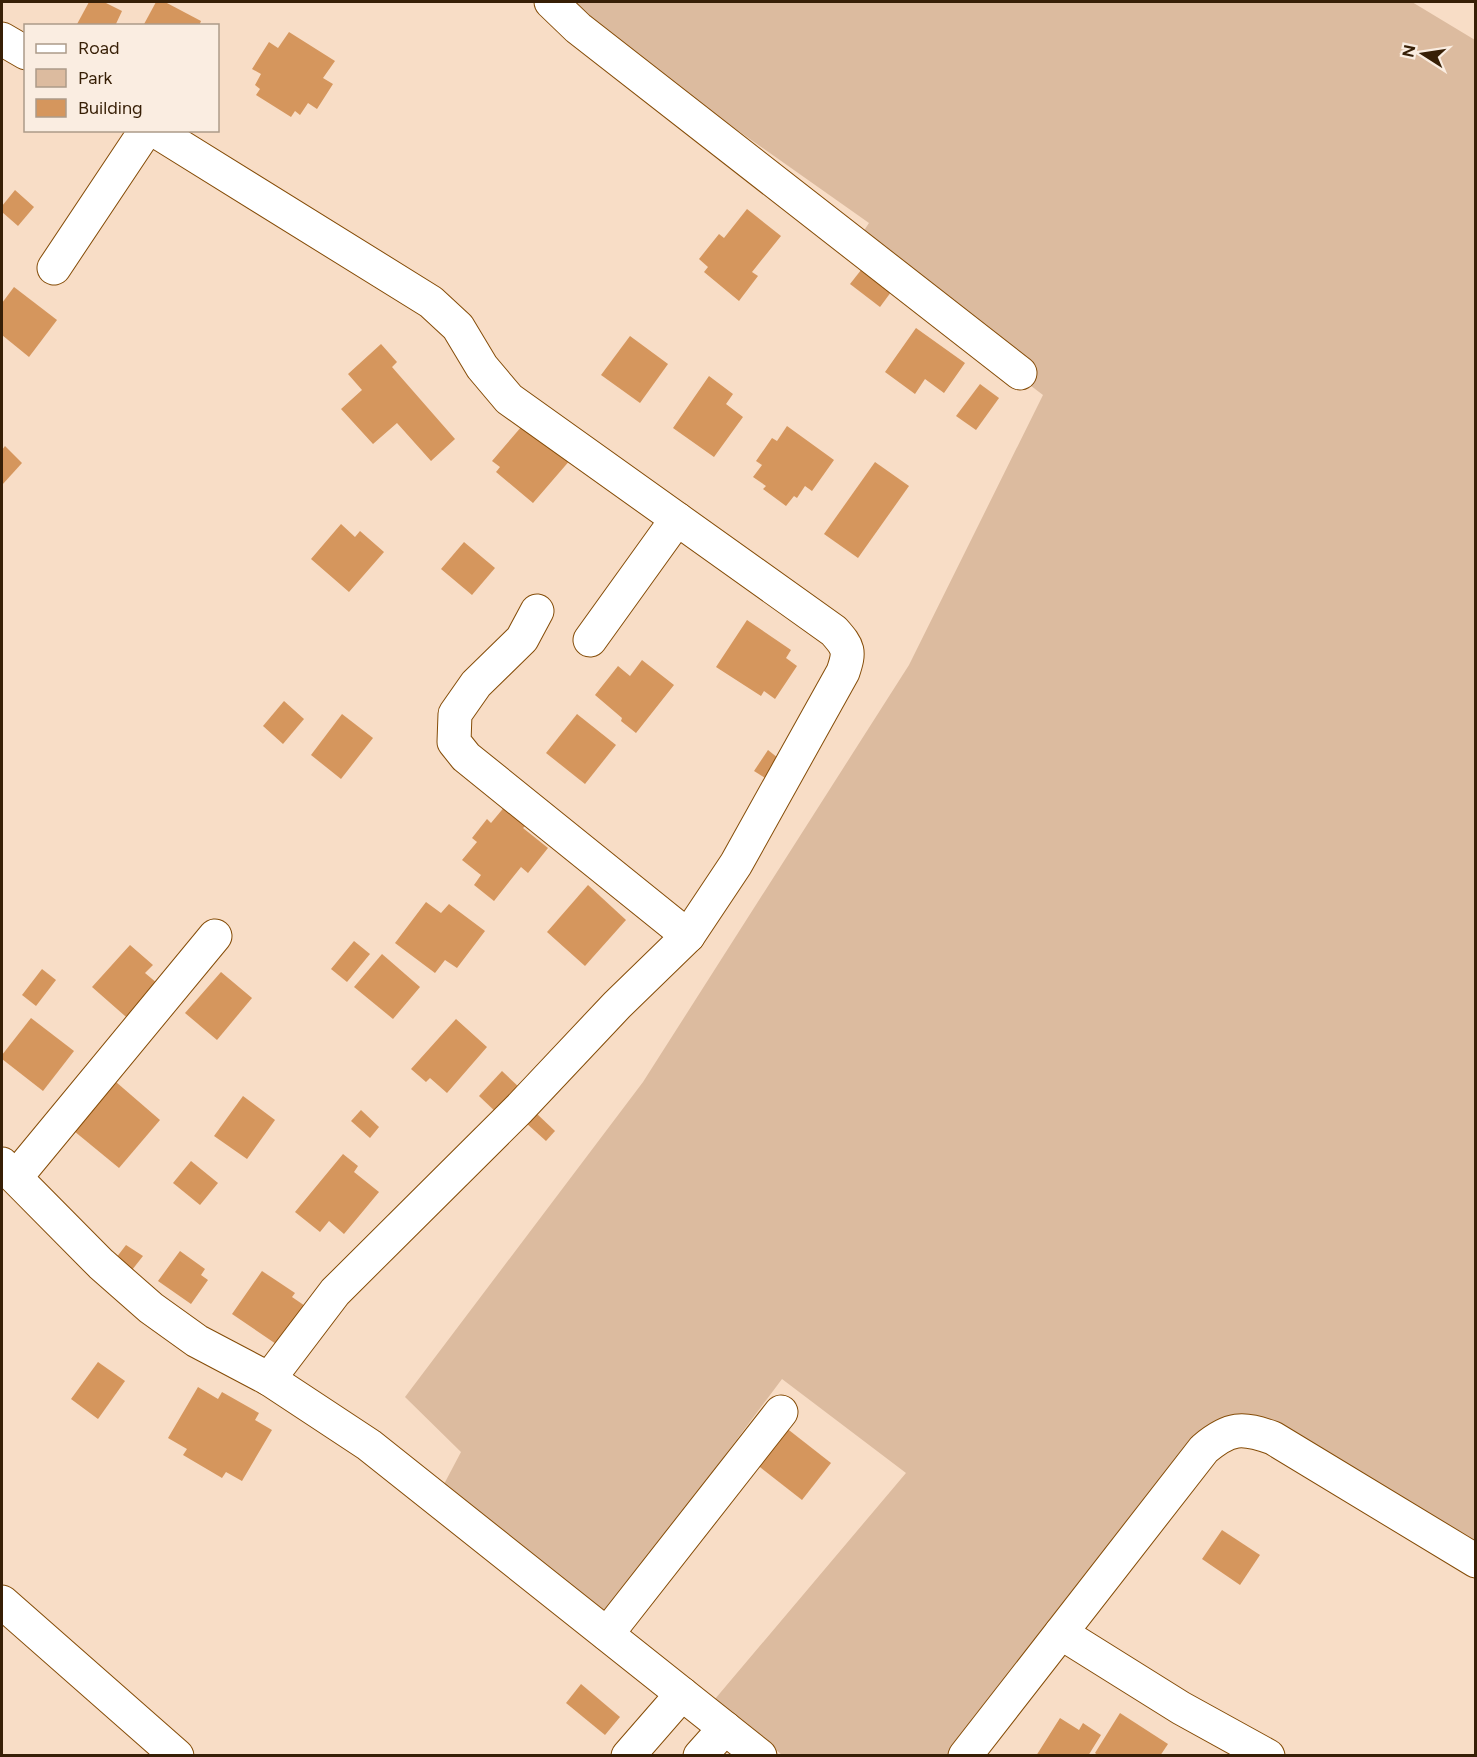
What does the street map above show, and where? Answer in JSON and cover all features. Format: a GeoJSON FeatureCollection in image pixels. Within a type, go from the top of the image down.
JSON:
{"type":"FeatureCollection","features":[{"type":"Feature","properties":{"kind":"street"},"geometry":{"type":"LineString","coordinates":[[551,2],[578,28],[1020,373]]}},
{"type":"Feature","properties":{"kind":"street"},"geometry":{"type":"LineString","coordinates":[[2,39],[24,52]]}},
{"type":"Feature","properties":{"kind":"street"},"geometry":{"type":"LineString","coordinates":[[54,268],[145,132]]}},
{"type":"Feature","properties":{"kind":"street"},"geometry":{"type":"LineString","coordinates":[[157,132],[431,302],[458,327],[482,367],[509,399],[834,631],[847,645],[848,657],[843,672],[736,864],[688,936],[617,1005],[519,1109],[335,1292],[269,1379]]}},
{"type":"Feature","properties":{"kind":"street"},"geometry":{"type":"LineString","coordinates":[[590,640],[677,519]]}},
{"type":"Feature","properties":{"kind":"street"},"geometry":{"type":"LineString","coordinates":[[537,611],[522,639],[476,684],[455,714],[454,742],[466,757],[688,936]]}},
{"type":"Feature","properties":{"kind":"street"},"geometry":{"type":"LineString","coordinates":[[215,936],[9,1170],[101,1264],[151,1308],[197,1341],[269,1379],[369,1444],[760,1755]]}},
{"type":"Feature","properties":{"kind":"street"},"geometry":{"type":"LineString","coordinates":[[607,1634],[781,1412]]}},
{"type":"Feature","properties":{"kind":"street"},"geometry":{"type":"LineString","coordinates":[[965,1755],[1204,1449],[1220,1436],[1239,1430],[1255,1431],[1273,1438],[1476,1562]]}},
{"type":"Feature","properties":{"kind":"street"},"geometry":{"type":"LineString","coordinates":[[2,1602],[177,1755]]}},
{"type":"Feature","properties":{"kind":"street"},"geometry":{"type":"LineString","coordinates":[[1060,1633],[1181,1708],[1268,1755]]}},
{"type":"Feature","properties":{"kind":"street"},"geometry":{"type":"LineString","coordinates":[[628,1755],[682,1694]]}},
{"type":"Feature","properties":{"kind":"street"},"geometry":{"type":"LineString","coordinates":[[700,1755],[725,1728]]}},
{"type":"Feature","properties":{"kind":"green space"},"geometry":{"type":"Polygon","coordinates":[[[564,2],[1412,2],[1475,40],[1475,1544],[1272,1419],[1228,1418],[948,1755],[782,1755],[715,1699],[906,1473],[782,1379],[605,1616],[443,1486],[461,1452],[405,1397],[643,1082],[909,665],[1043,395],[851,250],[869,223],[594,29],[564,2]]]}},
{"type":"Feature","properties":{"kind":"building"},"geometry":{"type":"Polygon","coordinates":[[[89,2],[104,2],[122,11],[116,24],[77,24],[89,2]]]}},
{"type":"Feature","properties":{"kind":"building"},"geometry":{"type":"Polygon","coordinates":[[[156,2],[165,2],[201,21],[200,24],[144,24],[156,2]]]}},
{"type":"Feature","properties":{"kind":"building"},"geometry":{"type":"Polygon","coordinates":[[[289,32],[335,61],[323,78],[333,84],[317,109],[308,103],[300,115],[295,111],[291,117],[256,95],[260,89],[255,85],[261,74],[252,69],[269,42],[278,48],[289,32]]]}},
{"type":"Feature","properties":{"kind":"building"},"geometry":{"type":"Polygon","coordinates":[[[15,190],[34,207],[18,226],[2,212],[2,206],[15,190]]]}},
{"type":"Feature","properties":{"kind":"building"},"geometry":{"type":"Polygon","coordinates":[[[747,209],[781,236],[752,272],[758,276],[739,301],[704,272],[708,267],[699,259],[719,234],[724,238],[747,209]]]}},
{"type":"Feature","properties":{"kind":"building"},"geometry":{"type":"Polygon","coordinates":[[[865,265],[894,288],[880,307],[850,284],[865,265]]]}},
{"type":"Feature","properties":{"kind":"building"},"geometry":{"type":"Polygon","coordinates":[[[14,287],[57,320],[29,357],[2,335],[2,303],[14,287]]]}},
{"type":"Feature","properties":{"kind":"building"},"geometry":{"type":"Polygon","coordinates":[[[916,328],[965,363],[944,393],[925,379],[915,394],[885,372],[916,328]]]}},
{"type":"Feature","properties":{"kind":"building"},"geometry":{"type":"Polygon","coordinates":[[[630,336],[668,364],[640,403],[601,375],[630,336]]]}},
{"type":"Feature","properties":{"kind":"building"},"geometry":{"type":"Polygon","coordinates":[[[381,344],[397,362],[392,367],[455,439],[431,461],[397,423],[373,444],[341,409],[362,390],[348,374],[381,344]]]}},
{"type":"Feature","properties":{"kind":"building"},"geometry":{"type":"Polygon","coordinates":[[[709,376],[733,394],[726,404],[743,417],[714,457],[673,428],[709,376]]]}},
{"type":"Feature","properties":{"kind":"building"},"geometry":{"type":"Polygon","coordinates":[[[980,384],[999,398],[976,430],[956,416],[980,384]]]}},
{"type":"Feature","properties":{"kind":"building"},"geometry":{"type":"Polygon","coordinates":[[[522,426],[571,459],[533,503],[496,472],[500,467],[492,461],[522,426]]]}},
{"type":"Feature","properties":{"kind":"building"},"geometry":{"type":"Polygon","coordinates":[[[787,426],[834,460],[812,491],[805,486],[797,498],[794,496],[786,506],[763,489],[766,486],[753,477],[762,465],[756,461],[772,438],[777,441],[787,426]]]}},
{"type":"Feature","properties":{"kind":"building"},"geometry":{"type":"Polygon","coordinates":[[[5,446],[22,463],[2,485],[2,450],[5,446]]]}},
{"type":"Feature","properties":{"kind":"building"},"geometry":{"type":"Polygon","coordinates":[[[875,462],[909,486],[858,558],[824,534],[875,462]]]}},
{"type":"Feature","properties":{"kind":"building"},"geometry":{"type":"Polygon","coordinates":[[[341,524],[355,537],[360,531],[384,552],[349,592],[311,559],[341,524]]]}},
{"type":"Feature","properties":{"kind":"building"},"geometry":{"type":"Polygon","coordinates":[[[464,542],[495,568],[472,595],[441,569],[464,542]]]}},
{"type":"Feature","properties":{"kind":"building"},"geometry":{"type":"Polygon","coordinates":[[[747,620],[791,650],[786,658],[797,666],[775,699],[764,691],[761,696],[716,667],[747,620]]]}},
{"type":"Feature","properties":{"kind":"building"},"geometry":{"type":"Polygon","coordinates":[[[642,660],[674,685],[636,733],[595,695],[618,666],[630,676],[642,660]]]}},
{"type":"Feature","properties":{"kind":"building"},"geometry":{"type":"Polygon","coordinates":[[[284,701],[304,719],[283,744],[263,726],[284,701]]]}},
{"type":"Feature","properties":{"kind":"building"},"geometry":{"type":"Polygon","coordinates":[[[342,714],[373,738],[341,779],[311,755],[342,714]]]}},
{"type":"Feature","properties":{"kind":"building"},"geometry":{"type":"Polygon","coordinates":[[[577,714],[616,745],[585,784],[546,753],[577,714]]]}},
{"type":"Feature","properties":{"kind":"building"},"geometry":{"type":"Polygon","coordinates":[[[768,750],[778,758],[765,778],[754,771],[768,750]]]}},
{"type":"Feature","properties":{"kind":"building"},"geometry":{"type":"Polygon","coordinates":[[[506,805],[528,823],[523,828],[548,848],[528,873],[521,867],[494,901],[474,885],[481,875],[462,860],[477,842],[472,838],[487,819],[491,823],[506,805]]]}},
{"type":"Feature","properties":{"kind":"building"},"geometry":{"type":"Polygon","coordinates":[[[588,885],[626,920],[585,966],[547,932],[588,885]]]}},
{"type":"Feature","properties":{"kind":"building"},"geometry":{"type":"Polygon","coordinates":[[[426,902],[441,913],[449,904],[485,931],[457,968],[445,960],[435,973],[395,943],[426,902]]]}},
{"type":"Feature","properties":{"kind":"building"},"geometry":{"type":"Polygon","coordinates":[[[354,941],[370,954],[347,982],[331,969],[354,941]]]}},
{"type":"Feature","properties":{"kind":"building"},"geometry":{"type":"Polygon","coordinates":[[[130,945],[153,965],[145,973],[164,989],[133,1023],[92,987],[130,945]]]}},
{"type":"Feature","properties":{"kind":"building"},"geometry":{"type":"Polygon","coordinates":[[[382,954],[420,987],[393,1019],[354,987],[382,954]]]}},
{"type":"Feature","properties":{"kind":"building"},"geometry":{"type":"Polygon","coordinates":[[[42,969],[56,980],[36,1006],[22,995],[42,969]]]}},
{"type":"Feature","properties":{"kind":"building"},"geometry":{"type":"Polygon","coordinates":[[[221,972],[252,998],[217,1040],[185,1013],[221,972]]]}},
{"type":"Feature","properties":{"kind":"building"},"geometry":{"type":"Polygon","coordinates":[[[31,1018],[74,1051],[43,1091],[2,1059],[2,1055],[31,1018]]]}},
{"type":"Feature","properties":{"kind":"building"},"geometry":{"type":"Polygon","coordinates":[[[456,1019],[487,1047],[447,1093],[430,1078],[426,1082],[411,1069],[456,1019]]]}},
{"type":"Feature","properties":{"kind":"building"},"geometry":{"type":"Polygon","coordinates":[[[502,1071],[522,1090],[499,1115],[479,1096],[502,1071]]]}},
{"type":"Feature","properties":{"kind":"building"},"geometry":{"type":"Polygon","coordinates":[[[116,1082],[160,1120],[119,1168],[74,1131],[116,1082]]]}},
{"type":"Feature","properties":{"kind":"building"},"geometry":{"type":"Polygon","coordinates":[[[243,1096],[275,1120],[247,1159],[214,1136],[243,1096]]]}},
{"type":"Feature","properties":{"kind":"building"},"geometry":{"type":"Polygon","coordinates":[[[361,1110],[379,1127],[370,1138],[351,1121],[361,1110]]]}},
{"type":"Feature","properties":{"kind":"building"},"geometry":{"type":"Polygon","coordinates":[[[535,1112],[555,1131],[546,1141],[525,1122],[535,1112]]]}},
{"type":"Feature","properties":{"kind":"building"},"geometry":{"type":"Polygon","coordinates":[[[343,1154],[358,1166],[354,1172],[379,1192],[344,1234],[329,1221],[320,1232],[295,1212],[343,1154]]]}},
{"type":"Feature","properties":{"kind":"building"},"geometry":{"type":"Polygon","coordinates":[[[191,1161],[218,1183],[200,1205],[173,1183],[191,1161]]]}},
{"type":"Feature","properties":{"kind":"building"},"geometry":{"type":"Polygon","coordinates":[[[126,1245],[143,1256],[132,1270],[116,1258],[126,1245]]]}},
{"type":"Feature","properties":{"kind":"building"},"geometry":{"type":"Polygon","coordinates":[[[180,1251],[205,1269],[201,1275],[208,1280],[191,1304],[158,1281],[180,1251]]]}},
{"type":"Feature","properties":{"kind":"building"},"geometry":{"type":"Polygon","coordinates":[[[262,1271],[295,1293],[292,1297],[308,1308],[282,1348],[232,1314],[262,1271]]]}},
{"type":"Feature","properties":{"kind":"building"},"geometry":{"type":"Polygon","coordinates":[[[98,1362],[125,1381],[98,1419],[71,1399],[98,1362]]]}},
{"type":"Feature","properties":{"kind":"building"},"geometry":{"type":"Polygon","coordinates":[[[198,1387],[218,1399],[222,1392],[259,1413],[255,1420],[272,1430],[242,1481],[226,1472],[222,1478],[183,1455],[187,1449],[168,1438],[198,1387]]]}},
{"type":"Feature","properties":{"kind":"building"},"geometry":{"type":"Polygon","coordinates":[[[785,1427],[831,1463],[802,1500],[756,1464],[785,1427]]]}},
{"type":"Feature","properties":{"kind":"building"},"geometry":{"type":"Polygon","coordinates":[[[1222,1530],[1260,1555],[1240,1585],[1202,1559],[1222,1530]]]}},
{"type":"Feature","properties":{"kind":"building"},"geometry":{"type":"Polygon","coordinates":[[[581,1684],[620,1717],[605,1735],[566,1703],[581,1684]]]}},
{"type":"Feature","properties":{"kind":"building"},"geometry":{"type":"Polygon","coordinates":[[[1120,1713],[1168,1744],[1160,1756],[1099,1756],[1095,1753],[1120,1713]]]}},
{"type":"Feature","properties":{"kind":"building"},"geometry":{"type":"Polygon","coordinates":[[[1060,1718],[1079,1730],[1083,1723],[1101,1735],[1088,1756],[1036,1756],[1060,1718]]]}}]}
